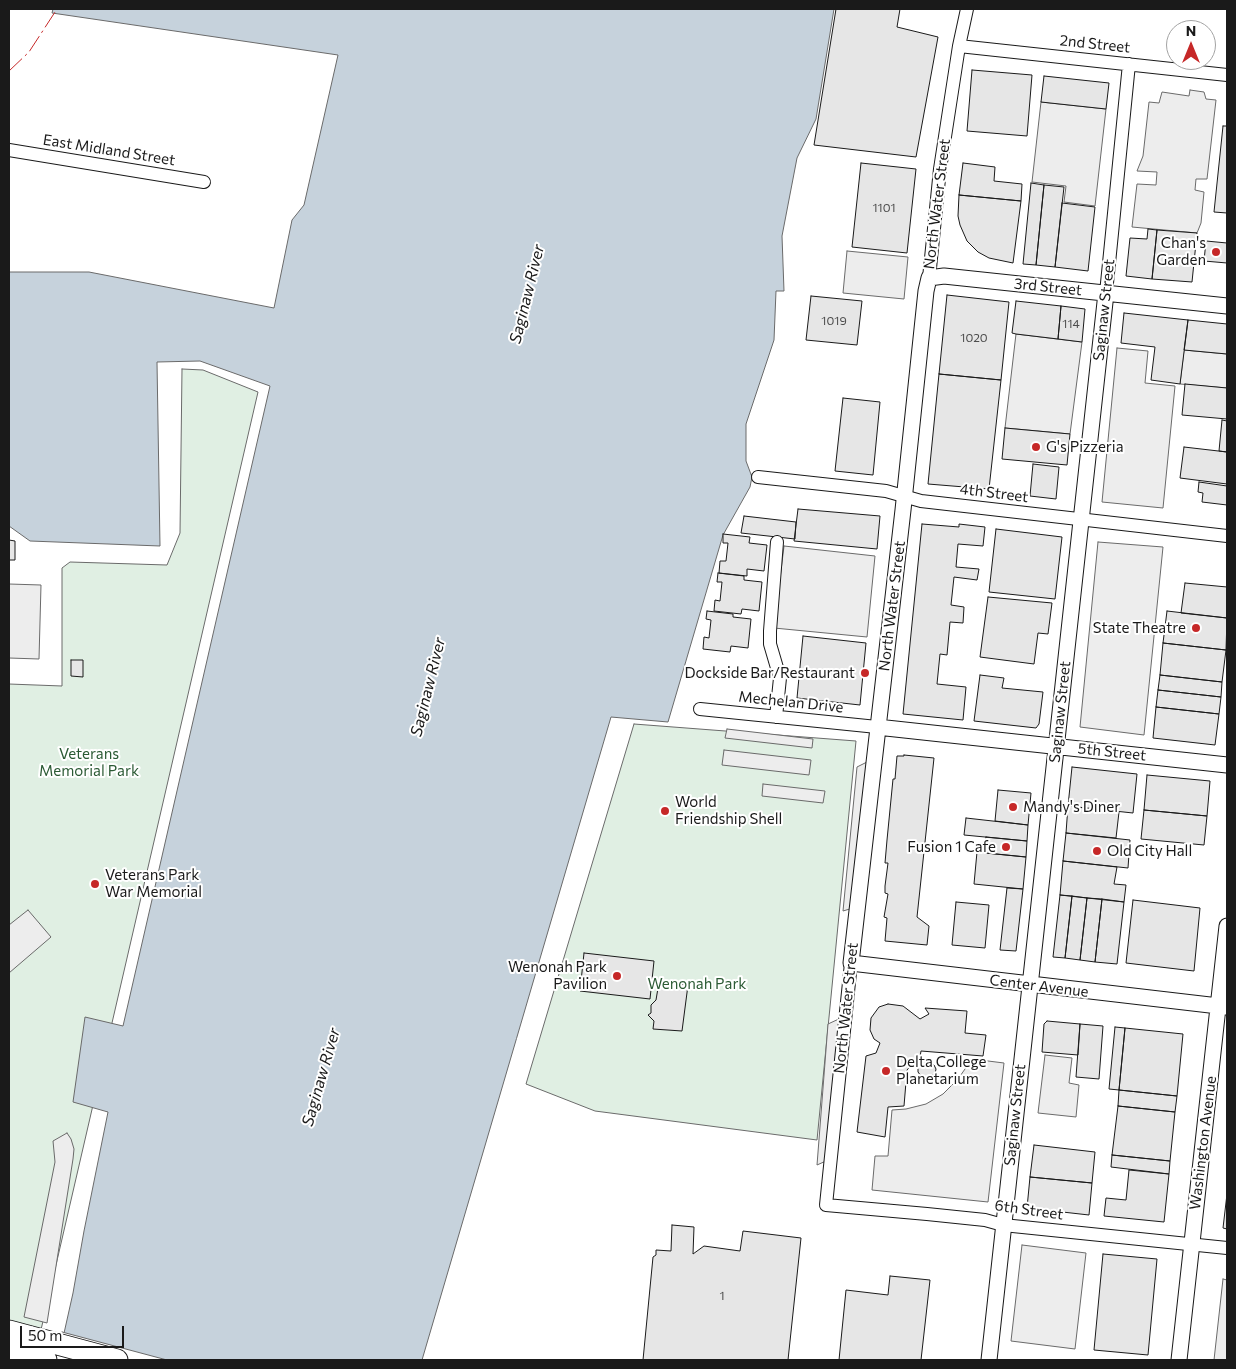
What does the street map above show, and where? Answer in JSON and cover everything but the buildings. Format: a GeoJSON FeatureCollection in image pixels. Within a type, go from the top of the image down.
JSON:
{"type":"FeatureCollection","features":[{"type":"Feature","properties":{"kind":"highway"},"geometry":{"type":"LineString","coordinates":[[9,1331],[117,1360]]}},
{"type":"Feature","properties":{"kind":"highway"},"geometry":{"type":"LineString","coordinates":[[9,1350],[46,1360]]}},
{"type":"Feature","properties":{"kind":"street","name":"North Water Street"},"geometry":{"type":"LineString","coordinates":[[826,1205],[851,964],[940,169],[959,46],[967,9]]}},
{"type":"Feature","properties":{"kind":"street","name":"2nd Street"},"geometry":{"type":"LineString","coordinates":[[959,46],[1227,75]]}},
{"type":"Feature","properties":{"kind":"street","name":"Saginaw Street"},"geometry":{"type":"LineString","coordinates":[[989,1360],[1106,293],[1129,64]]}},
{"type":"Feature","properties":{"kind":"street","name":"East Midland Street"},"geometry":{"type":"LineString","coordinates":[[9,150],[204,182]]}},
{"type":"Feature","properties":{"kind":"street","name":"3rd Street"},"geometry":{"type":"LineString","coordinates":[[929,278],[944,276],[1227,306]]}},
{"type":"Feature","properties":{"kind":"street","name":"4th Street"},"geometry":{"type":"LineString","coordinates":[[758,477],[886,491],[921,501],[1227,536]]}},
{"type":"Feature","properties":{"kind":"street"},"geometry":{"type":"LineString","coordinates":[[776,717],[780,678],[770,644],[770,631],[777,542]]}},
{"type":"Feature","properties":{"kind":"street","name":"Mechelan Drive"},"geometry":{"type":"LineString","coordinates":[[700,709],[878,727]]}},
{"type":"Feature","properties":{"kind":"street","name":"5th Street"},"geometry":{"type":"LineString","coordinates":[[878,727],[1227,765]]}},
{"type":"Feature","properties":{"kind":"street","name":"Washington Avenue"},"geometry":{"type":"LineString","coordinates":[[1179,1360],[1191,1244],[1223,1007],[1227,926]]}},
{"type":"Feature","properties":{"kind":"street","name":"Center Avenue"},"geometry":{"type":"LineString","coordinates":[[851,964],[1223,1007]]}},
{"type":"Feature","properties":{"kind":"street","name":"6th Street"},"geometry":{"type":"LineString","coordinates":[[826,1205],[984,1220],[1003,1225],[1227,1248]]}},
{"type":"Feature","properties":{"kind":"green space","name":"Veterans Memorial Park"},"geometry":{"type":"Polygon","coordinates":[[[182,369],[203,370],[258,392],[34,1360],[9,1360],[9,684],[62,686],[62,568],[70,562],[167,565],[180,533],[182,369]]]}},
{"type":"Feature","properties":{"kind":"green space","name":"Wenonah Park"},"geometry":{"type":"Polygon","coordinates":[[[634,724],[856,741],[817,1140],[595,1111],[526,1084],[634,724]]]}},
{"type":"Feature","properties":{"kind":"shaded area"},"geometry":{"type":"Polygon","coordinates":[[[1190,90],[1204,92],[1206,99],[1216,100],[1207,179],[1196,179],[1195,190],[1204,192],[1201,223],[1197,233],[1132,227],[1137,184],[1156,185],[1157,172],[1137,171],[1143,156],[1149,102],[1159,103],[1162,92],[1189,96],[1190,90]]]}},
{"type":"Feature","properties":{"kind":"shaded area"},"geometry":{"type":"Polygon","coordinates":[[[1041,102],[1106,109],[1095,206],[1064,202],[1066,186],[1032,182],[1041,102]]]}},
{"type":"Feature","properties":{"kind":"shaded area"},"geometry":{"type":"Polygon","coordinates":[[[847,251],[908,257],[904,299],[843,293],[847,251]]]}},
{"type":"Feature","properties":{"kind":"shaded area"},"geometry":{"type":"Polygon","coordinates":[[[1016,334],[1082,342],[1070,434],[1005,428],[1016,334]]]}},
{"type":"Feature","properties":{"kind":"shaded area"},"geometry":{"type":"Polygon","coordinates":[[[1117,348],[1148,351],[1145,383],[1175,386],[1163,508],[1102,502],[1117,348]]]}},
{"type":"Feature","properties":{"kind":"shaded area"},"geometry":{"type":"Polygon","coordinates":[[[1184,350],[1227,354],[1227,388],[1180,384],[1184,350]]]}},
{"type":"Feature","properties":{"kind":"shaded area"},"geometry":{"type":"Polygon","coordinates":[[[1098,542],[1163,547],[1144,735],[1080,727],[1098,542]]]}},
{"type":"Feature","properties":{"kind":"shaded area"},"geometry":{"type":"Polygon","coordinates":[[[784,546],[875,556],[867,637],[774,628],[784,546]]]}},
{"type":"Feature","properties":{"kind":"shaded area"},"geometry":{"type":"Polygon","coordinates":[[[9,584],[41,585],[39,659],[9,658],[9,584]]]}},
{"type":"Feature","properties":{"kind":"shaded area"},"geometry":{"type":"Polygon","coordinates":[[[727,729],[813,739],[812,748],[725,738],[727,729]]]}},
{"type":"Feature","properties":{"kind":"shaded area"},"geometry":{"type":"Polygon","coordinates":[[[724,750],[811,760],[809,775],[722,765],[724,750]]]}},
{"type":"Feature","properties":{"kind":"shaded area"},"geometry":{"type":"Polygon","coordinates":[[[869,761],[853,908],[843,911],[857,767],[869,761]]]}},
{"type":"Feature","properties":{"kind":"shaded area"},"geometry":{"type":"Polygon","coordinates":[[[763,784],[825,791],[823,803],[762,796],[763,784]]]}},
{"type":"Feature","properties":{"kind":"shaded area"},"geometry":{"type":"Polygon","coordinates":[[[28,910],[51,937],[9,973],[9,925],[28,910]]]}},
{"type":"Feature","properties":{"kind":"shaded area"},"geometry":{"type":"Polygon","coordinates":[[[841,1018],[826,1161],[817,1165],[828,1024],[841,1018]]]}},
{"type":"Feature","properties":{"kind":"shaded area"},"geometry":{"type":"Polygon","coordinates":[[[1045,1055],[1072,1058],[1069,1083],[1079,1085],[1076,1117],[1038,1113],[1045,1055]]]}},
{"type":"Feature","properties":{"kind":"shaded area"},"geometry":{"type":"Polygon","coordinates":[[[972,1059],[1004,1063],[988,1202],[872,1190],[875,1156],[888,1156],[892,1110],[926,1104],[943,1094],[958,1079],[972,1059]]]}},
{"type":"Feature","properties":{"kind":"shaded area"},"geometry":{"type":"Polygon","coordinates":[[[67,1133],[74,1149],[73,1159],[47,1323],[24,1317],[55,1162],[53,1141],[67,1133]]]}},
{"type":"Feature","properties":{"kind":"shaded area"},"geometry":{"type":"Polygon","coordinates":[[[1022,1245],[1086,1253],[1075,1349],[1011,1341],[1022,1245]]]}},
{"type":"Feature","properties":{"kind":"shaded area"},"geometry":{"type":"Polygon","coordinates":[[[1223,1279],[1227,1280],[1227,1360],[1214,1360],[1223,1279]]]}},
{"type":"Feature","properties":{"kind":"water","name":"Saginaw River"},"geometry":{"type":"Polygon","coordinates":[[[53,9],[834,9],[816,119],[797,158],[782,236],[784,291],[776,291],[774,340],[746,424],[746,461],[752,477],[750,487],[723,535],[668,722],[611,717],[422,1360],[58,1360],[108,1112],[73,1102],[85,1017],[123,1026],[270,386],[200,361],[157,362],[160,546],[30,541],[9,526],[9,272],[89,272],[274,308],[292,220],[304,205],[338,55],[52,13],[53,9]]]}},
{"type":"Feature","properties":{"kind":"pier"},"geometry":{"type":"Polygon","coordinates":[[[62,1332],[167,1360],[55,1360],[62,1332]]]}},
{"type":"Feature","properties":{"kind":"power"},"geometry":{"type":"LineString","coordinates":[[9,71],[29,52],[57,9]]}},
{"type":"Feature","properties":{"kind":"place","name":"Chan's Garden"},"geometry":{"type":"Point","coordinates":[1216,252]}},
{"type":"Feature","properties":{"kind":"place","name":"G's Pizzeria"},"geometry":{"type":"Point","coordinates":[1036,447]}},
{"type":"Feature","properties":{"kind":"place","name":"State Theatre"},"geometry":{"type":"Point","coordinates":[1196,628]}},
{"type":"Feature","properties":{"kind":"place","name":"Dockside Bar/Restaurant"},"geometry":{"type":"Point","coordinates":[865,673]}},
{"type":"Feature","properties":{"kind":"place","name":"Mandy's Diner"},"geometry":{"type":"Point","coordinates":[1013,807]}},
{"type":"Feature","properties":{"kind":"place","name":"World Friendship Shell"},"geometry":{"type":"Point","coordinates":[665,811]}},
{"type":"Feature","properties":{"kind":"place","name":"Fusion 1 Cafe"},"geometry":{"type":"Point","coordinates":[1006,847]}},
{"type":"Feature","properties":{"kind":"place","name":"Old City Hall"},"geometry":{"type":"Point","coordinates":[1097,851]}},
{"type":"Feature","properties":{"kind":"place","name":"Veterans Park War Memorial"},"geometry":{"type":"Point","coordinates":[95,884]}},
{"type":"Feature","properties":{"kind":"place","name":"Wenonah Park Pavilion"},"geometry":{"type":"Point","coordinates":[617,976]}},
{"type":"Feature","properties":{"kind":"place","name":"Delta College Planetarium"},"geometry":{"type":"Point","coordinates":[886,1071]}}]}
